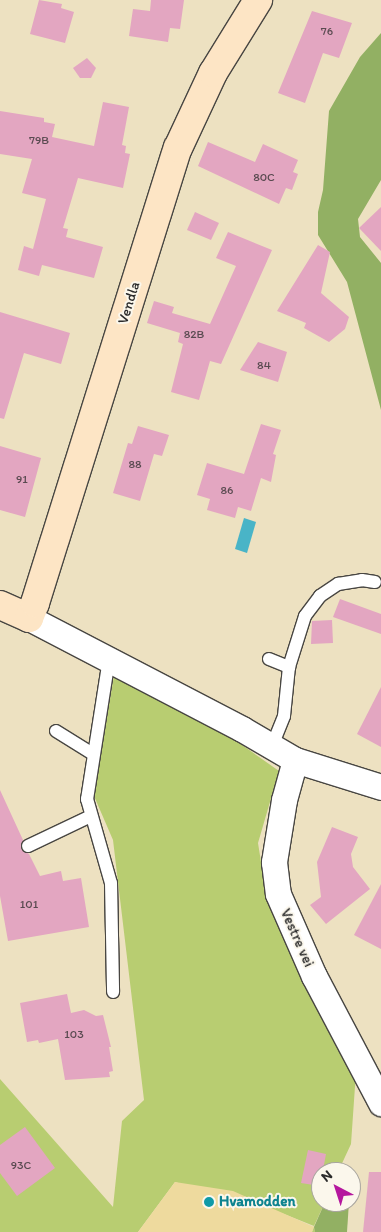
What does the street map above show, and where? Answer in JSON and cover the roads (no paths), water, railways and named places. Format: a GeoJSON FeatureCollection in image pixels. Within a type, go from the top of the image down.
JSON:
{"type":"FeatureCollection","features":[{"type":"Feature","properties":{"kind":"street","name":"Vendla"},"geometry":{"type":"LineString","coordinates":[[29,618],[47,574],[185,129],[213,73],[258,0]]}},
{"type":"Feature","properties":{"kind":"street"},"geometry":{"type":"LineString","coordinates":[[0,604],[272,746],[295,760],[381,787]]}},
{"type":"Feature","properties":{"kind":"street","name":"Vestre vei"},"geometry":{"type":"LineString","coordinates":[[295,760],[284,800],[274,862],[278,894],[314,976],[381,1103]]}},
{"type":"Feature","properties":{"kind":"lane"},"geometry":{"type":"LineString","coordinates":[[272,746],[284,716],[289,667],[305,616],[320,596],[338,584],[362,580],[375,582]]}},
{"type":"Feature","properties":{"kind":"lane"},"geometry":{"type":"LineString","coordinates":[[269,659],[289,667]]}},
{"type":"Feature","properties":{"kind":"lane"},"geometry":{"type":"LineString","coordinates":[[108,660],[88,799],[91,816],[111,884],[113,992]]}},
{"type":"Feature","properties":{"kind":"lane"},"geometry":{"type":"LineString","coordinates":[[56,731],[93,754]]}},
{"type":"Feature","properties":{"kind":"lane"},"geometry":{"type":"LineString","coordinates":[[28,846],[91,816]]}},
{"type":"Feature","properties":{"kind":"water"},"geometry":{"type":"Polygon","coordinates":[[[244,518],[256,522],[247,553],[235,549],[244,518]]]}},
{"type":"Feature","properties":{"kind":"place","name":"Hvamodden"},"geometry":{"type":"Point","coordinates":[209,1202]}}]}
